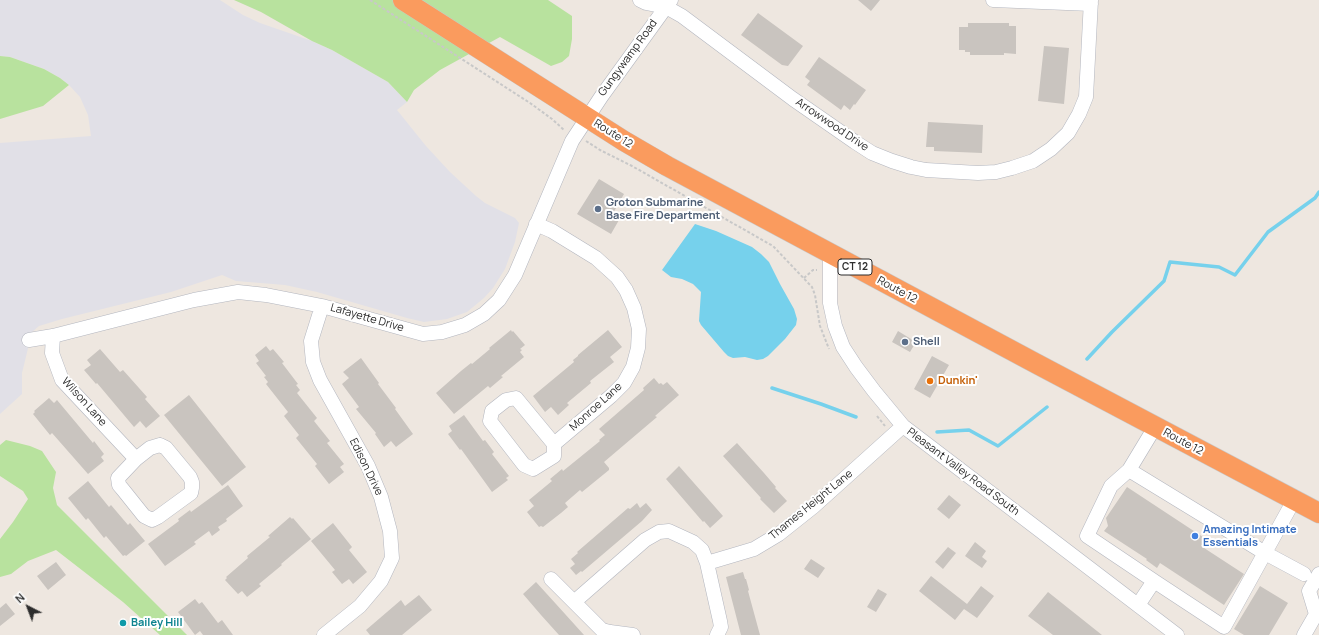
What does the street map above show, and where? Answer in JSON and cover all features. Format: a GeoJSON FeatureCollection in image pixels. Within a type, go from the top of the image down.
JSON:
{"type":"FeatureCollection","features":[{"type":"Feature","properties":{"kind":"highway","name":"Route 12"},"geometry":{"type":"LineString","coordinates":[[403,0],[624,141],[667,166],[1319,513]]}},
{"type":"Feature","properties":{"kind":"street"},"geometry":{"type":"LineString","coordinates":[[640,0],[646,3],[668,3]]}},
{"type":"Feature","properties":{"kind":"street"},"geometry":{"type":"LineString","coordinates":[[993,0],[1091,2]]}},
{"type":"Feature","properties":{"kind":"street","name":"Arrowwood Drive"},"geometry":{"type":"LineString","coordinates":[[668,3],[682,16],[793,99],[872,153],[892,162],[926,170],[978,173],[996,172],[1033,161],[1051,149],[1068,133],[1079,114],[1086,97],[1091,2]]}},
{"type":"Feature","properties":{"kind":"street","name":"Gungywamp Road"},"geometry":{"type":"LineString","coordinates":[[587,117],[668,3]]}},
{"type":"Feature","properties":{"kind":"street","name":"Lafayette Drive"},"geometry":{"type":"LineString","coordinates":[[29,340],[53,336],[194,300],[238,292],[266,295],[322,306],[423,334],[442,332],[465,326],[484,314],[499,300],[515,275],[572,141],[587,117]]}},
{"type":"Feature","properties":{"kind":"street","name":"Monroe Lane"},"geometry":{"type":"LineString","coordinates":[[536,224],[552,231],[596,258],[616,277],[626,290],[634,308],[639,329],[638,348],[633,367],[624,383],[611,396],[554,444],[554,456],[533,469],[524,465],[490,421],[492,411],[506,400],[516,398],[554,444]]}},
{"type":"Feature","properties":{"kind":"street","name":"Pleasant Valley Road South"},"geometry":{"type":"LineString","coordinates":[[830,254],[830,303],[835,326],[843,347],[874,391],[903,426],[1177,635]]}},
{"type":"Feature","properties":{"kind":"street","name":"Edison Drive"},"geometry":{"type":"LineString","coordinates":[[322,306],[311,341],[313,362],[320,380],[368,466],[381,497],[390,531],[392,558],[381,581],[360,606],[324,635]]}},
{"type":"Feature","properties":{"kind":"street","name":"Wilson Lane"},"geometry":{"type":"LineString","coordinates":[[53,336],[52,353],[62,380],[136,459]]}},
{"type":"Feature","properties":{"kind":"street","name":"Thames Height Lane"},"geometry":{"type":"LineString","coordinates":[[707,562],[754,549],[779,534],[813,507],[903,426]]}},
{"type":"Feature","properties":{"kind":"street"},"geometry":{"type":"LineString","coordinates":[[1156,427],[1129,470],[1111,486],[1087,536],[1226,630]]}},
{"type":"Feature","properties":{"kind":"street"},"geometry":{"type":"LineString","coordinates":[[160,445],[166,448],[190,477],[192,482],[191,493],[152,520],[144,516],[119,485],[118,478],[136,459],[155,446],[160,445]]}},
{"type":"Feature","properties":{"kind":"street"},"geometry":{"type":"LineString","coordinates":[[1129,470],[1265,553],[1304,574]]}},
{"type":"Feature","properties":{"kind":"street"},"geometry":{"type":"LineString","coordinates":[[1226,630],[1224,627],[1294,500]]}},
{"type":"Feature","properties":{"kind":"street"},"geometry":{"type":"LineString","coordinates":[[574,602],[645,540],[659,532],[669,531],[693,542],[702,550],[707,562],[720,621],[720,627],[717,635]]}},
{"type":"Feature","properties":{"kind":"street"},"geometry":{"type":"LineString","coordinates":[[1304,635],[1318,613],[1309,591],[1319,574]]}},
{"type":"Feature","properties":{"kind":"street"},"geometry":{"type":"LineString","coordinates":[[551,579],[602,630],[633,635]]}},
{"type":"Feature","properties":{"kind":"street"},"geometry":{"type":"LineString","coordinates":[[1138,605],[1154,581]]}},
{"type":"Feature","properties":{"kind":"path"},"geometry":{"type":"LineString","coordinates":[[370,0],[530,103],[552,118],[566,131]]}},
{"type":"Feature","properties":{"kind":"path"},"geometry":{"type":"LineString","coordinates":[[583,139],[600,150],[632,166],[768,243],[804,278]]}},
{"type":"Feature","properties":{"kind":"shaded area"},"geometry":{"type":"Polygon","coordinates":[[[0,0],[220,0],[243,15],[260,23],[312,41],[332,50],[388,82],[407,102],[397,110],[426,146],[450,172],[485,203],[515,218],[519,223],[515,242],[505,269],[493,288],[484,298],[467,312],[447,319],[424,322],[317,292],[285,285],[236,281],[222,275],[171,292],[62,319],[39,326],[32,332],[22,373],[22,394],[0,414],[0,143],[91,136],[88,115],[80,97],[69,85],[44,69],[10,57],[0,56],[0,0]]]}},
{"type":"Feature","properties":{"kind":"green space"},"geometry":{"type":"Polygon","coordinates":[[[234,0],[548,0],[572,16],[572,39],[569,56],[562,62],[551,66],[500,37],[440,70],[414,90],[407,102],[388,82],[261,12],[234,0]]]}},
{"type":"Feature","properties":{"kind":"green space"},"geometry":{"type":"Polygon","coordinates":[[[0,56],[10,57],[44,69],[69,85],[43,106],[0,119],[0,56]]]}},
{"type":"Feature","properties":{"kind":"green space"},"geometry":{"type":"Polygon","coordinates":[[[6,440],[30,446],[42,451],[56,472],[53,488],[57,505],[187,635],[160,635],[123,602],[56,550],[28,561],[11,574],[0,577],[0,539],[28,499],[23,491],[0,476],[0,445],[6,440]]]}},
{"type":"Feature","properties":{"kind":"water"},"geometry":{"type":"Polygon","coordinates":[[[695,224],[716,231],[752,247],[761,254],[769,262],[794,309],[797,319],[796,325],[785,339],[763,359],[757,360],[745,357],[733,358],[728,356],[699,321],[701,292],[693,284],[682,279],[671,277],[662,270],[695,224]]]}},
{"type":"Feature","properties":{"kind":"building"},"geometry":{"type":"Polygon","coordinates":[[[858,0],[880,0],[871,11],[858,0]]]}},
{"type":"Feature","properties":{"kind":"building"},"geometry":{"type":"Polygon","coordinates":[[[758,13],[803,46],[788,66],[782,65],[741,35],[758,13]]]}},
{"type":"Feature","properties":{"kind":"building"},"geometry":{"type":"Polygon","coordinates":[[[968,23],[1009,23],[1009,26],[1016,26],[1016,54],[1004,53],[1004,55],[970,55],[970,52],[959,50],[959,27],[968,27],[968,23]]]}},
{"type":"Feature","properties":{"kind":"building"},"geometry":{"type":"Polygon","coordinates":[[[1044,46],[1069,48],[1064,104],[1038,101],[1044,46]]]}},
{"type":"Feature","properties":{"kind":"building"},"geometry":{"type":"Polygon","coordinates":[[[819,57],[866,90],[850,110],[844,105],[841,110],[807,85],[810,81],[805,77],[819,57]]]}},
{"type":"Feature","properties":{"kind":"building"},"geometry":{"type":"Polygon","coordinates":[[[928,122],[983,125],[982,153],[934,151],[934,147],[926,147],[928,122]]]}},
{"type":"Feature","properties":{"kind":"building","name":"Groton Submarine Base Fire Department"},"geometry":{"type":"Polygon","coordinates":[[[599,179],[624,194],[612,215],[619,220],[611,234],[577,214],[599,179]]]}},
{"type":"Feature","properties":{"kind":"building"},"geometry":{"type":"Polygon","coordinates":[[[511,330],[525,345],[520,349],[522,350],[520,352],[524,357],[501,376],[503,377],[490,388],[488,386],[454,414],[436,393],[511,330]]]}},
{"type":"Feature","properties":{"kind":"building"},"geometry":{"type":"Polygon","coordinates":[[[608,330],[622,347],[610,357],[614,362],[590,381],[591,383],[567,403],[569,405],[558,415],[551,407],[545,412],[533,396],[574,362],[573,360],[578,355],[608,330]]]}},
{"type":"Feature","properties":{"kind":"building"},"geometry":{"type":"Polygon","coordinates":[[[898,331],[916,342],[910,352],[892,342],[898,331]]]}},
{"type":"Feature","properties":{"kind":"building"},"geometry":{"type":"Polygon","coordinates":[[[266,346],[270,351],[273,349],[284,362],[282,363],[298,384],[296,385],[300,390],[297,393],[317,418],[314,421],[330,441],[327,443],[344,464],[340,467],[344,472],[329,484],[315,466],[317,464],[296,438],[299,435],[284,416],[288,412],[266,384],[268,382],[264,377],[266,376],[256,363],[259,361],[255,355],[266,346]]]}},
{"type":"Feature","properties":{"kind":"building"},"geometry":{"type":"Polygon","coordinates":[[[100,349],[120,372],[123,370],[147,397],[145,399],[160,416],[146,428],[140,421],[134,427],[97,383],[96,384],[84,370],[91,365],[87,360],[100,349]]]}},
{"type":"Feature","properties":{"kind":"building"},"geometry":{"type":"Polygon","coordinates":[[[932,356],[949,365],[930,398],[914,389],[932,356]]]}},
{"type":"Feature","properties":{"kind":"building"},"geometry":{"type":"Polygon","coordinates":[[[361,358],[413,434],[396,447],[391,441],[384,447],[375,434],[376,433],[356,409],[359,407],[342,384],[349,378],[343,372],[361,358]]]}},
{"type":"Feature","properties":{"kind":"building"},"geometry":{"type":"Polygon","coordinates":[[[654,378],[659,384],[661,383],[663,385],[667,382],[679,395],[655,416],[657,417],[604,462],[609,470],[582,492],[580,490],[565,503],[568,507],[561,513],[543,527],[539,527],[527,512],[534,506],[529,500],[552,481],[550,479],[562,469],[563,471],[600,441],[599,440],[605,435],[599,429],[644,390],[643,388],[654,378]]]}},
{"type":"Feature","properties":{"kind":"building"},"geometry":{"type":"Polygon","coordinates":[[[189,395],[246,467],[222,486],[164,415],[189,395]]]}},
{"type":"Feature","properties":{"kind":"building"},"geometry":{"type":"Polygon","coordinates":[[[49,398],[54,403],[57,400],[104,454],[101,457],[104,461],[88,474],[52,433],[50,435],[33,414],[35,412],[34,411],[49,398]]]}},
{"type":"Feature","properties":{"kind":"building"},"geometry":{"type":"Polygon","coordinates":[[[464,415],[483,441],[485,440],[494,452],[492,454],[509,476],[506,478],[508,480],[492,492],[461,449],[460,450],[448,434],[452,431],[449,426],[464,415]]]}},
{"type":"Feature","properties":{"kind":"building"},"geometry":{"type":"Polygon","coordinates":[[[737,443],[787,501],[774,513],[723,456],[737,443]]]}},
{"type":"Feature","properties":{"kind":"building"},"geometry":{"type":"Polygon","coordinates":[[[679,466],[723,516],[710,528],[666,479],[679,466]]]}},
{"type":"Feature","properties":{"kind":"building"},"geometry":{"type":"Polygon","coordinates":[[[88,481],[109,507],[111,505],[128,525],[130,523],[145,541],[126,556],[123,556],[106,536],[104,538],[88,518],[86,520],[68,498],[88,481]]]}},
{"type":"Feature","properties":{"kind":"building"},"geometry":{"type":"Polygon","coordinates":[[[228,485],[243,506],[218,527],[220,530],[212,536],[209,531],[194,542],[196,544],[165,566],[148,544],[179,521],[178,519],[190,510],[191,512],[228,485]]]}},
{"type":"Feature","properties":{"kind":"building"},"geometry":{"type":"Polygon","coordinates":[[[1127,487],[1206,539],[1201,546],[1244,574],[1224,605],[1160,563],[1157,568],[1146,560],[1147,559],[1104,531],[1108,526],[1106,518],[1127,487]]]}},
{"type":"Feature","properties":{"kind":"building"},"geometry":{"type":"Polygon","coordinates":[[[949,495],[961,505],[949,519],[937,509],[949,495]]]}},
{"type":"Feature","properties":{"kind":"building"},"geometry":{"type":"Polygon","coordinates":[[[637,503],[640,508],[646,503],[652,510],[642,521],[582,572],[581,571],[576,575],[570,568],[575,564],[571,559],[578,553],[577,552],[628,508],[630,509],[637,503]]]}},
{"type":"Feature","properties":{"kind":"building"},"geometry":{"type":"Polygon","coordinates":[[[290,517],[292,519],[293,518],[311,539],[281,564],[282,565],[259,584],[261,586],[247,597],[242,591],[238,594],[225,580],[227,578],[226,577],[290,517]]]}},
{"type":"Feature","properties":{"kind":"building"},"geometry":{"type":"Polygon","coordinates":[[[333,523],[352,547],[349,550],[367,572],[353,584],[349,579],[342,584],[332,572],[335,570],[311,541],[333,523]]]}},
{"type":"Feature","properties":{"kind":"building"},"geometry":{"type":"Polygon","coordinates":[[[975,542],[986,551],[982,557],[987,561],[982,568],[965,556],[975,542]]]}},
{"type":"Feature","properties":{"kind":"building"},"geometry":{"type":"Polygon","coordinates":[[[948,547],[956,553],[943,569],[935,562],[948,547]]]}},
{"type":"Feature","properties":{"kind":"building"},"geometry":{"type":"Polygon","coordinates":[[[811,559],[825,568],[818,578],[804,569],[811,559]]]}},
{"type":"Feature","properties":{"kind":"building"},"geometry":{"type":"Polygon","coordinates":[[[56,562],[66,575],[48,590],[37,576],[56,562]]]}},
{"type":"Feature","properties":{"kind":"building"},"geometry":{"type":"Polygon","coordinates":[[[743,572],[760,635],[741,635],[726,577],[743,572]]]}},
{"type":"Feature","properties":{"kind":"building"},"geometry":{"type":"Polygon","coordinates":[[[931,576],[967,604],[981,586],[994,596],[977,618],[964,609],[955,620],[919,591],[931,576]]]}},
{"type":"Feature","properties":{"kind":"building"},"geometry":{"type":"Polygon","coordinates":[[[536,582],[584,635],[559,635],[523,594],[536,582]]]}},
{"type":"Feature","properties":{"kind":"building"},"geometry":{"type":"Polygon","coordinates":[[[1260,586],[1288,603],[1269,635],[1244,635],[1234,629],[1260,586]]]}},
{"type":"Feature","properties":{"kind":"building"},"geometry":{"type":"Polygon","coordinates":[[[878,589],[887,594],[876,612],[867,607],[878,589]]]}},
{"type":"Feature","properties":{"kind":"building"},"geometry":{"type":"Polygon","coordinates":[[[1048,592],[1102,635],[1053,635],[1028,616],[1048,592]]]}},
{"type":"Feature","properties":{"kind":"building"},"geometry":{"type":"Polygon","coordinates":[[[419,595],[432,610],[402,635],[370,635],[366,630],[401,600],[405,606],[419,595]]]}},
{"type":"Feature","properties":{"kind":"building"},"geometry":{"type":"Polygon","coordinates":[[[195,599],[199,604],[202,602],[218,623],[222,620],[233,635],[203,635],[200,631],[195,635],[178,612],[195,599]]]}},
{"type":"Feature","properties":{"kind":"building"},"geometry":{"type":"Polygon","coordinates":[[[6,603],[15,614],[0,626],[0,608],[6,603]]]}},
{"type":"Feature","properties":{"kind":"waterway"},"geometry":{"type":"LineString","coordinates":[[1087,359],[1164,281],[1170,262],[1219,267],[1235,275],[1268,232],[1315,198],[1319,192]]}},
{"type":"Feature","properties":{"kind":"waterway"},"geometry":{"type":"LineString","coordinates":[[772,388],[856,417]]}},
{"type":"Feature","properties":{"kind":"waterway"},"geometry":{"type":"LineString","coordinates":[[937,432],[969,430],[998,446],[1047,407]]}},
{"type":"Feature","properties":{"kind":"place","name":"Groton Submarine Base Fire Department"},"geometry":{"type":"Point","coordinates":[598,209]}},
{"type":"Feature","properties":{"kind":"place","name":"Shell"},"geometry":{"type":"Point","coordinates":[905,342]}},
{"type":"Feature","properties":{"kind":"place","name":"Dunkin'"},"geometry":{"type":"Point","coordinates":[930,381]}},
{"type":"Feature","properties":{"kind":"place","name":"Amazing Intimate Essentials"},"geometry":{"type":"Point","coordinates":[1195,536]}},
{"type":"Feature","properties":{"kind":"place","name":"Bailey Hill"},"geometry":{"type":"Point","coordinates":[123,623]}}]}
